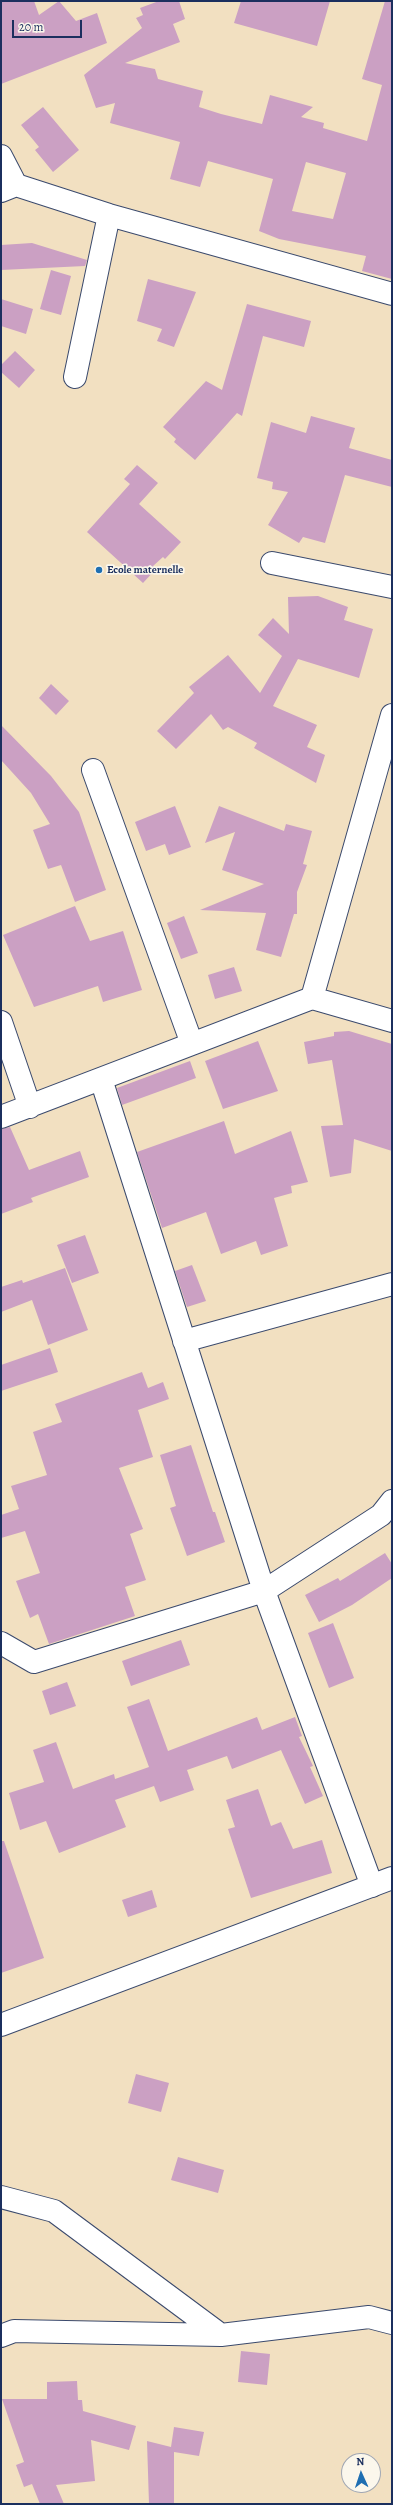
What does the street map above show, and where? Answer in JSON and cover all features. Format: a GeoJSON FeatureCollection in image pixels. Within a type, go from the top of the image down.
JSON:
{"type":"FeatureCollection","features":[{"type":"Feature","properties":{"kind":"street"},"geometry":{"type":"LineString","coordinates":[[1,156],[8,188],[392,294]]}},
{"type":"Feature","properties":{"kind":"street"},"geometry":{"type":"LineString","coordinates":[[75,377],[108,215]]}},
{"type":"Feature","properties":{"kind":"street"},"geometry":{"type":"LineString","coordinates":[[272,563],[392,587]]}},
{"type":"Feature","properties":{"kind":"street"},"geometry":{"type":"LineString","coordinates":[[312,998],[392,715]]}},
{"type":"Feature","properties":{"kind":"street"},"geometry":{"type":"LineString","coordinates":[[93,770],[192,1044]]}},
{"type":"Feature","properties":{"kind":"street"},"geometry":{"type":"LineString","coordinates":[[1,1117],[312,998],[392,1021]]}},
{"type":"Feature","properties":{"kind":"street"},"geometry":{"type":"LineString","coordinates":[[1,1022],[30,1107]]}},
{"type":"Feature","properties":{"kind":"street"},"geometry":{"type":"LineString","coordinates":[[101,1079],[264,1591],[372,1886]]}},
{"type":"Feature","properties":{"kind":"street"},"geometry":{"type":"LineString","coordinates":[[184,1341],[392,1284]]}},
{"type":"Feature","properties":{"kind":"street"},"geometry":{"type":"LineString","coordinates":[[1,1644],[34,1662],[264,1591],[381,1515],[392,1501]]}},
{"type":"Feature","properties":{"kind":"street"},"geometry":{"type":"LineString","coordinates":[[1,2025],[392,1878]]}},
{"type":"Feature","properties":{"kind":"street"},"geometry":{"type":"LineString","coordinates":[[1,2197],[54,2211],[221,2335]]}},
{"type":"Feature","properties":{"kind":"street"},"geometry":{"type":"LineString","coordinates":[[1,2336],[14,2331],[221,2335],[369,2317],[392,2323]]}},
{"type":"Feature","properties":{"kind":"building"},"geometry":{"type":"Polygon","coordinates":[[[1,1],[34,1],[39,15],[59,1],[76,21],[97,13],[107,43],[1,84],[1,1]]]}},
{"type":"Feature","properties":{"kind":"building"},"geometry":{"type":"Polygon","coordinates":[[[159,1],[179,1],[185,19],[173,24],[180,42],[125,63],[155,69],[158,79],[203,91],[199,107],[262,124],[270,95],[313,107],[301,117],[324,123],[323,128],[367,141],[382,85],[362,79],[385,1],[392,1],[392,279],[362,271],[366,256],[279,239],[259,231],[273,179],[208,161],[200,187],[170,179],[180,142],[110,123],[115,103],[96,108],[84,75],[142,28],[136,18],[143,15],[140,8],[159,1]],[[306,162],[292,211],[333,219],[346,173],[306,162]]]}},
{"type":"Feature","properties":{"kind":"building"},"geometry":{"type":"Polygon","coordinates":[[[241,1],[330,1],[317,46],[234,23],[241,1]]]}},
{"type":"Feature","properties":{"kind":"building"},"geometry":{"type":"Polygon","coordinates":[[[43,107],[79,150],[53,172],[35,150],[39,147],[21,125],[43,107]]]}},
{"type":"Feature","properties":{"kind":"building"},"geometry":{"type":"Polygon","coordinates":[[[32,243],[87,260],[85,266],[1,270],[1,245],[32,243]]]}},
{"type":"Feature","properties":{"kind":"building"},"geometry":{"type":"Polygon","coordinates":[[[51,270],[71,276],[61,315],[40,309],[51,270]]]}},
{"type":"Feature","properties":{"kind":"building"},"geometry":{"type":"Polygon","coordinates":[[[148,279],[196,292],[174,347],[157,341],[162,329],[137,321],[148,279]]]}},
{"type":"Feature","properties":{"kind":"building"},"geometry":{"type":"Polygon","coordinates":[[[1,299],[33,309],[26,334],[1,326],[1,299]]]}},
{"type":"Feature","properties":{"kind":"building"},"geometry":{"type":"Polygon","coordinates":[[[247,304],[311,321],[304,347],[263,336],[242,416],[237,413],[195,460],[174,442],[176,439],[163,427],[206,381],[222,390],[247,304]]]}},
{"type":"Feature","properties":{"kind":"building"},"geometry":{"type":"Polygon","coordinates":[[[15,351],[35,370],[19,388],[1,372],[1,365],[15,351]]]}},
{"type":"Feature","properties":{"kind":"building"},"geometry":{"type":"Polygon","coordinates":[[[311,416],[355,428],[349,448],[392,460],[392,487],[345,475],[325,543],[303,537],[299,543],[268,525],[288,492],[272,489],[273,482],[257,478],[271,422],[306,433],[311,416]]]}},
{"type":"Feature","properties":{"kind":"building"},"geometry":{"type":"Polygon","coordinates":[[[137,465],[158,483],[139,504],[181,542],[165,559],[163,557],[153,566],[156,569],[143,583],[87,532],[130,484],[124,479],[137,465]]]}},
{"type":"Feature","properties":{"kind":"building"},"geometry":{"type":"Polygon","coordinates":[[[318,596],[348,607],[344,620],[373,629],[359,678],[298,659],[273,706],[317,725],[307,747],[325,755],[316,783],[254,748],[257,743],[228,727],[223,730],[211,714],[176,749],[157,731],[194,693],[189,687],[228,655],[260,693],[282,656],[258,635],[273,618],[289,634],[288,597],[318,596]]]}},
{"type":"Feature","properties":{"kind":"building"},"geometry":{"type":"Polygon","coordinates":[[[51,684],[69,701],[56,715],[39,698],[51,684]]]}},
{"type":"Feature","properties":{"kind":"building"},"geometry":{"type":"Polygon","coordinates":[[[1,725],[51,776],[79,812],[106,890],[75,902],[61,865],[48,869],[33,830],[50,824],[31,793],[1,760],[1,725]]]}},
{"type":"Feature","properties":{"kind":"building"},"geometry":{"type":"Polygon","coordinates":[[[175,806],[191,847],[169,855],[165,844],[146,851],[135,822],[175,806]]]}},
{"type":"Feature","properties":{"kind":"building"},"geometry":{"type":"Polygon","coordinates":[[[219,806],[284,831],[286,824],[312,831],[303,864],[307,865],[297,892],[297,914],[294,914],[281,957],[256,950],[266,913],[200,910],[264,884],[222,870],[235,832],[205,843],[219,806]]]}},
{"type":"Feature","properties":{"kind":"building"},"geometry":{"type":"Polygon","coordinates":[[[75,906],[90,941],[123,931],[142,990],[103,1002],[98,986],[34,1007],[3,935],[75,906]]]}},
{"type":"Feature","properties":{"kind":"building"},"geometry":{"type":"Polygon","coordinates":[[[184,916],[198,953],[181,959],[167,923],[184,916]]]}},
{"type":"Feature","properties":{"kind":"building"},"geometry":{"type":"Polygon","coordinates":[[[234,967],[242,991],[215,999],[208,975],[234,967]]]}},
{"type":"Feature","properties":{"kind":"building"},"geometry":{"type":"Polygon","coordinates":[[[349,1031],[392,1044],[392,1151],[354,1139],[351,1173],[330,1177],[321,1126],[343,1125],[332,1060],[308,1064],[304,1042],[334,1036],[334,1032],[349,1031]]]}},
{"type":"Feature","properties":{"kind":"building"},"geometry":{"type":"Polygon","coordinates":[[[258,1041],[278,1091],[223,1109],[205,1061],[258,1041]]]}},
{"type":"Feature","properties":{"kind":"building"},"geometry":{"type":"Polygon","coordinates":[[[190,1061],[196,1078],[122,1105],[117,1088],[190,1061]]]}},
{"type":"Feature","properties":{"kind":"building"},"geometry":{"type":"Polygon","coordinates":[[[224,1121],[235,1154],[291,1131],[308,1182],[291,1186],[292,1193],[274,1198],[288,1246],[261,1255],[256,1241],[221,1254],[206,1212],[162,1228],[137,1152],[224,1121]]]}},
{"type":"Feature","properties":{"kind":"building"},"geometry":{"type":"Polygon","coordinates":[[[10,1127],[29,1170],[80,1151],[89,1177],[31,1198],[33,1202],[1,1214],[1,1129],[10,1127]]]}},
{"type":"Feature","properties":{"kind":"building"},"geometry":{"type":"Polygon","coordinates":[[[85,1235],[99,1273],[72,1283],[57,1245],[85,1235]]]}},
{"type":"Feature","properties":{"kind":"building"},"geometry":{"type":"Polygon","coordinates":[[[192,1265],[206,1301],[187,1307],[175,1271],[192,1265]]]}},
{"type":"Feature","properties":{"kind":"building"},"geometry":{"type":"Polygon","coordinates":[[[65,1268],[88,1330],[48,1345],[32,1300],[1,1312],[1,1287],[22,1280],[23,1283],[65,1268]]]}},
{"type":"Feature","properties":{"kind":"building"},"geometry":{"type":"Polygon","coordinates":[[[50,1348],[58,1372],[1,1391],[1,1365],[50,1348]]]}},
{"type":"Feature","properties":{"kind":"building"},"geometry":{"type":"Polygon","coordinates":[[[142,1372],[148,1388],[163,1382],[169,1399],[138,1410],[153,1457],[119,1468],[143,1529],[130,1534],[146,1580],[125,1587],[135,1616],[49,1644],[38,1614],[30,1618],[16,1581],[40,1573],[25,1531],[1,1538],[1,1515],[19,1509],[11,1486],[47,1475],[33,1432],[62,1422],[55,1404],[142,1372]]]}},
{"type":"Feature","properties":{"kind":"building"},"geometry":{"type":"Polygon","coordinates":[[[191,1445],[213,1512],[215,1512],[225,1542],[187,1556],[170,1508],[176,1506],[160,1455],[191,1445]]]}},
{"type":"Feature","properties":{"kind":"building"},"geometry":{"type":"Polygon","coordinates":[[[385,1553],[392,1564],[392,1578],[352,1605],[319,1622],[305,1595],[338,1578],[340,1581],[385,1553]]]}},
{"type":"Feature","properties":{"kind":"building"},"geometry":{"type":"Polygon","coordinates":[[[333,1623],[354,1678],[329,1688],[308,1633],[333,1623]]]}},
{"type":"Feature","properties":{"kind":"building"},"geometry":{"type":"Polygon","coordinates":[[[181,1640],[190,1665],[131,1686],[122,1661],[181,1640]]]}},
{"type":"Feature","properties":{"kind":"building"},"geometry":{"type":"Polygon","coordinates":[[[67,1682],[76,1706],[50,1715],[42,1691],[67,1682]]]}},
{"type":"Feature","properties":{"kind":"building"},"geometry":{"type":"Polygon","coordinates":[[[149,1699],[168,1751],[257,1717],[262,1730],[295,1717],[302,1736],[299,1737],[313,1766],[310,1767],[323,1796],[305,1804],[281,1750],[232,1769],[227,1756],[187,1770],[194,1790],[160,1802],[154,1786],[115,1800],[126,1827],[59,1853],[46,1821],[20,1830],[9,1793],[44,1782],[33,1750],[56,1742],[73,1789],[114,1774],[115,1779],[149,1767],[127,1707],[149,1699]]]}},
{"type":"Feature","properties":{"kind":"building"},"geometry":{"type":"Polygon","coordinates":[[[258,1789],[271,1826],[281,1822],[293,1849],[322,1840],[332,1873],[251,1898],[228,1829],[235,1827],[226,1800],[258,1789]]]}},
{"type":"Feature","properties":{"kind":"building"},"geometry":{"type":"Polygon","coordinates":[[[1,1841],[4,1841],[44,1958],[1,1973],[1,1841]]]}},
{"type":"Feature","properties":{"kind":"building"},"geometry":{"type":"Polygon","coordinates":[[[152,1890],[157,1907],[128,1917],[122,1900],[152,1890]]]}},
{"type":"Feature","properties":{"kind":"building"},"geometry":{"type":"Polygon","coordinates":[[[136,2074],[169,2083],[161,2112],[128,2103],[136,2074]]]}},
{"type":"Feature","properties":{"kind":"building"},"geometry":{"type":"Polygon","coordinates":[[[178,2157],[224,2170],[218,2193],[171,2180],[178,2157]]]}},
{"type":"Feature","properties":{"kind":"building"},"geometry":{"type":"Polygon","coordinates":[[[241,2351],[270,2354],[267,2385],[238,2382],[241,2351]]]}},
{"type":"Feature","properties":{"kind":"building"},"geometry":{"type":"Polygon","coordinates":[[[77,2381],[78,2400],[82,2400],[83,2411],[136,2426],[129,2450],[91,2440],[95,2481],[56,2485],[64,2504],[40,2504],[32,2484],[24,2487],[16,2465],[24,2462],[2,2399],[47,2399],[47,2382],[77,2381]]]}},
{"type":"Feature","properties":{"kind":"building"},"geometry":{"type":"Polygon","coordinates":[[[174,2427],[204,2432],[199,2456],[174,2452],[174,2504],[149,2504],[147,2441],[171,2447],[174,2427]]]}},
{"type":"Feature","properties":{"kind":"place","name":"Ecole maternelle"},"geometry":{"type":"Point","coordinates":[99,570]}}]}
